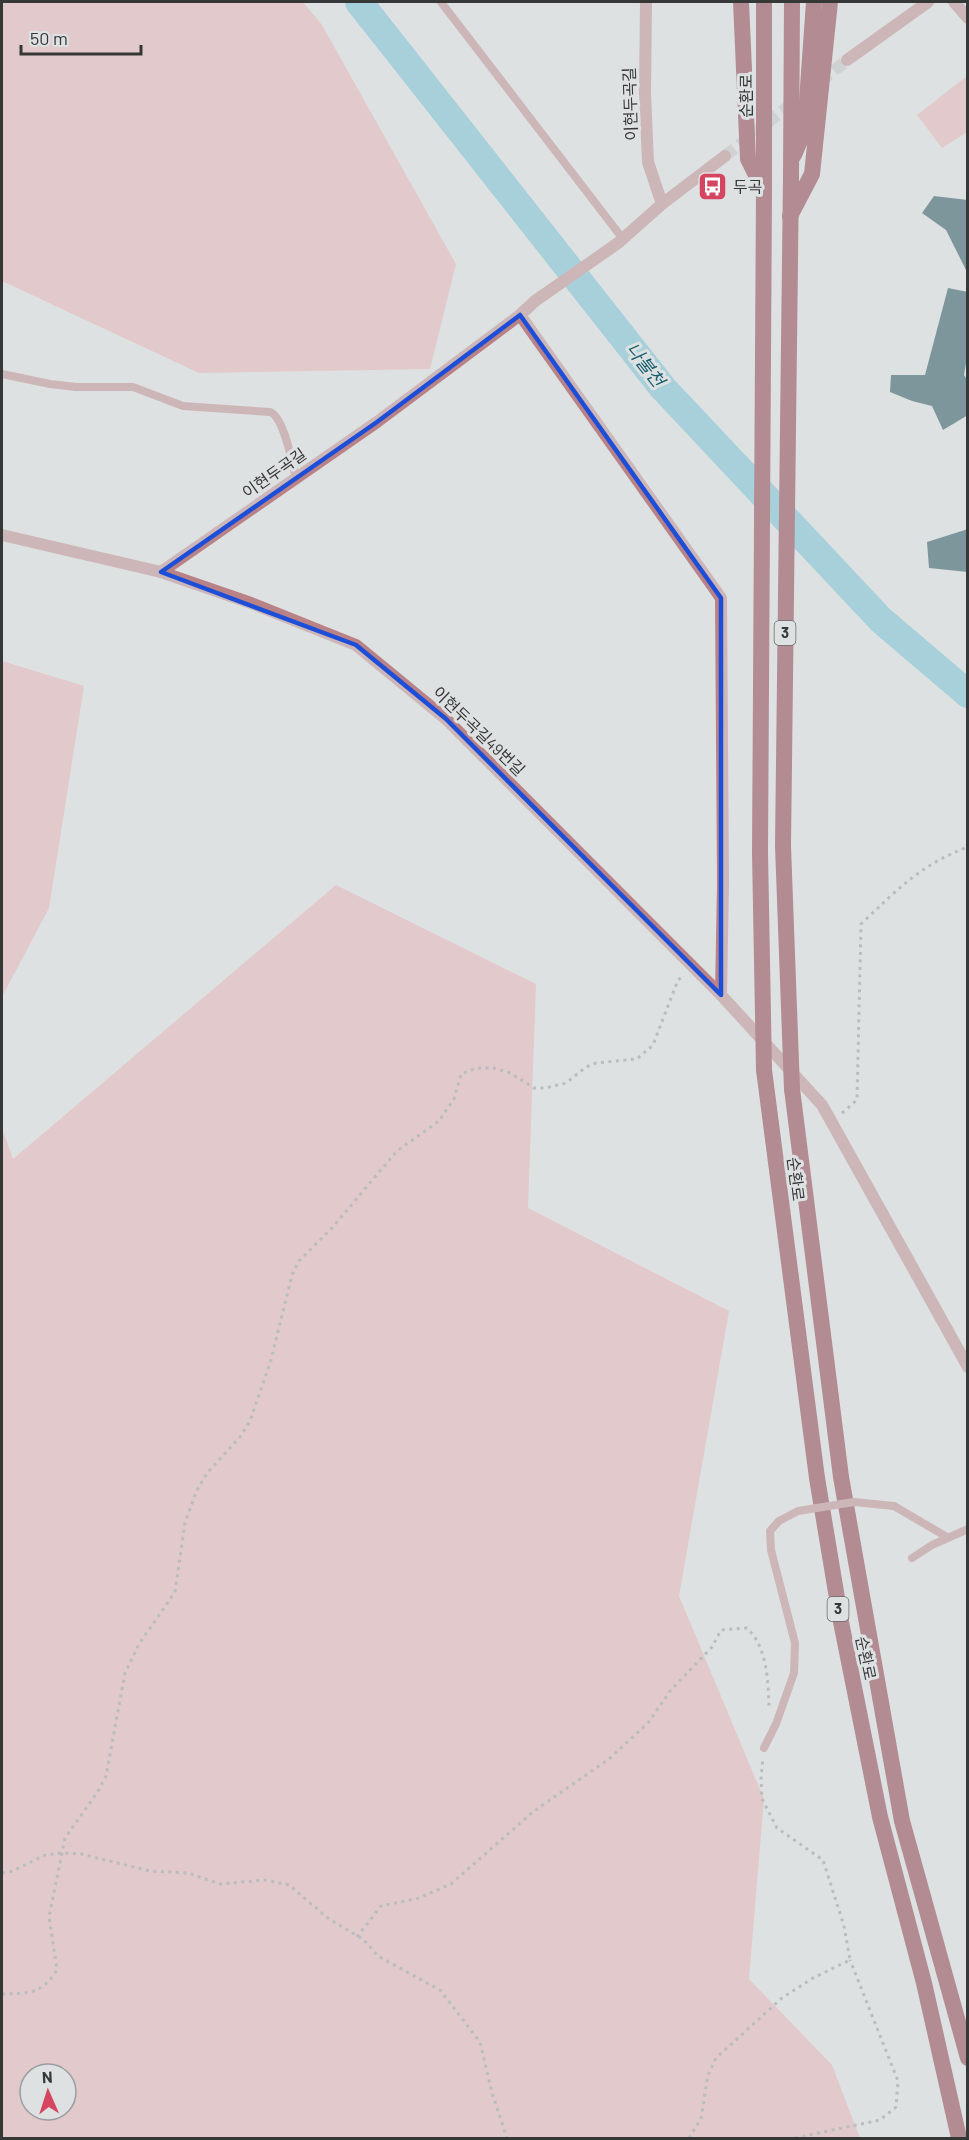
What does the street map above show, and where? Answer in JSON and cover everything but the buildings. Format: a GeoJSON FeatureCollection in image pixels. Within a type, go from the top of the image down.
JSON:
{"type":"FeatureCollection","features":[{"type":"Feature","properties":{"kind":"highway"},"geometry":{"type":"LineString","coordinates":[[741,2],[748,159],[764,191]]}},
{"type":"Feature","properties":{"kind":"highway","name":"순환로"},"geometry":{"type":"LineString","coordinates":[[764,2],[760,852],[764,1070],[817,1478],[841,1622],[880,1816],[924,1983],[959,2139]]}},
{"type":"Feature","properties":{"kind":"highway"},"geometry":{"type":"LineString","coordinates":[[791,169],[792,2]]}},
{"type":"Feature","properties":{"kind":"highway"},"geometry":{"type":"LineString","coordinates":[[791,169],[805,129],[814,2]]}},
{"type":"Feature","properties":{"kind":"highway"},"geometry":{"type":"LineString","coordinates":[[790,216],[812,174],[830,2]]}},
{"type":"Feature","properties":{"kind":"highway","name":"3"},"geometry":{"type":"LineString","coordinates":[[790,216],[791,169]]}},
{"type":"Feature","properties":{"kind":"highway","name":"순환로"},"geometry":{"type":"LineString","coordinates":[[790,216],[783,846],[792,1089],[841,1477],[900,1809],[968,2058]]}},
{"type":"Feature","properties":{"kind":"street","name":"이현두곡길"},"geometry":{"type":"LineString","coordinates":[[646,2],[645,93],[648,162],[663,204]]}},
{"type":"Feature","properties":{"kind":"street"},"geometry":{"type":"LineString","coordinates":[[847,60],[928,2]]}},
{"type":"Feature","properties":{"kind":"street"},"geometry":{"type":"LineString","coordinates":[[954,2],[968,18]]}},
{"type":"Feature","properties":{"kind":"street"},"geometry":{"type":"LineString","coordinates":[[620,241],[725,156]]}},
{"type":"Feature","properties":{"kind":"street","name":"이현두곡길"},"geometry":{"type":"LineString","coordinates":[[161,572],[377,422],[520,315],[535,301],[620,241]]}},
{"type":"Feature","properties":{"kind":"street"},"geometry":{"type":"LineString","coordinates":[[520,315],[721,598],[723,883],[721,995]]}},
{"type":"Feature","properties":{"kind":"street"},"geometry":{"type":"LineString","coordinates":[[2,535],[161,572]]}},
{"type":"Feature","properties":{"kind":"street","name":"이현두곡길49번길"},"geometry":{"type":"LineString","coordinates":[[161,572],[251,603],[356,645],[446,719],[721,995],[822,1105],[968,1367]]}},
{"type":"Feature","properties":{"kind":"lane"},"geometry":{"type":"LineString","coordinates":[[441,2],[620,241]]}},
{"type":"Feature","properties":{"kind":"lane"},"geometry":{"type":"LineString","coordinates":[[2,374],[76,387],[133,387],[183,406],[270,412],[278,417],[296,478]]}},
{"type":"Feature","properties":{"kind":"lane"},"geometry":{"type":"LineString","coordinates":[[764,1748],[794,1673],[795,1643],[771,1550],[770,1531],[779,1521],[798,1511],[854,1502],[894,1506],[947,1538]]}},
{"type":"Feature","properties":{"kind":"lane"},"geometry":{"type":"LineString","coordinates":[[912,1558],[968,1529]]}},
{"type":"Feature","properties":{"kind":"path"},"geometry":{"type":"LineString","coordinates":[[831,1122],[857,1100],[861,924],[909,878],[945,855],[968,847]]}},
{"type":"Feature","properties":{"kind":"path"},"geometry":{"type":"LineString","coordinates":[[2,1994],[29,1993],[48,1985],[57,1970],[49,1917],[65,1838],[97,1793],[106,1776],[125,1673],[139,1644],[175,1592],[185,1523],[196,1492],[207,1473],[240,1437],[250,1421],[271,1360],[292,1275],[299,1261],[331,1229],[397,1151],[439,1121],[454,1099],[461,1074],[477,1068],[494,1068],[510,1073],[534,1088],[545,1088],[566,1083],[586,1067],[596,1063],[637,1059],[653,1045],[678,980],[694,968]]}},
{"type":"Feature","properties":{"kind":"path"},"geometry":{"type":"LineString","coordinates":[[357,1937],[381,1906],[419,1898],[451,1884],[534,1811],[609,1759],[648,1723],[670,1691],[712,1647],[721,1630],[747,1628],[756,1637],[765,1662],[771,1735]]}},
{"type":"Feature","properties":{"kind":"path"},"geometry":{"type":"LineString","coordinates":[[764,1748],[762,1799],[777,1828],[823,1860],[844,1926],[850,1960],[898,2081],[896,2107],[880,2120],[795,2139]]}},
{"type":"Feature","properties":{"kind":"path"},"geometry":{"type":"LineString","coordinates":[[2,1873],[13,1871],[45,1855],[62,1853],[81,1854],[150,1871],[188,1873],[220,1884],[265,1880],[289,1885],[329,1919],[363,1939],[378,1956],[440,1990],[480,2042],[492,2093],[507,2139]]}},
{"type":"Feature","properties":{"kind":"path"},"geometry":{"type":"LineString","coordinates":[[689,2139],[701,2119],[708,2075],[716,2058],[782,1998],[813,1978],[850,1960]]}},
{"type":"Feature","properties":{"kind":"highlighted area"},"geometry":{"type":"Polygon","coordinates":[[[520,315],[721,598],[721,995],[446,719],[356,645],[161,572],[377,422],[520,315]]]}},
{"type":"Feature","properties":{"kind":"shaded area"},"geometry":{"type":"Polygon","coordinates":[[[2,2],[303,2],[322,25],[456,264],[430,369],[199,373],[2,281],[2,2]]]}},
{"type":"Feature","properties":{"kind":"shaded area"},"geometry":{"type":"Polygon","coordinates":[[[967,76],[967,132],[942,148],[917,115],[967,76]]]}},
{"type":"Feature","properties":{"kind":"shaded area"},"geometry":{"type":"Polygon","coordinates":[[[2,661],[84,686],[49,908],[2,997],[2,661]]]}},
{"type":"Feature","properties":{"kind":"shaded area"},"geometry":{"type":"Polygon","coordinates":[[[336,885],[536,984],[528,1208],[729,1311],[679,1596],[764,1799],[749,1979],[832,2065],[860,2138],[2,2138],[2,1128],[13,1159],[336,885]]]}},
{"type":"Feature","properties":{"kind":"waterway","name":"나불천"},"geometry":{"type":"LineString","coordinates":[[359,2],[663,388],[881,620],[968,694]]}},
{"type":"Feature","properties":{"kind":"tunnel"},"geometry":{"type":"LineString","coordinates":[[820,82],[847,60]]}},
{"type":"Feature","properties":{"kind":"tunnel"},"geometry":{"type":"LineString","coordinates":[[725,156],[794,102]]}},
{"type":"Feature","properties":{"kind":"place","name":"두곡"},"geometry":{"type":"Point","coordinates":[712,187]}}]}
